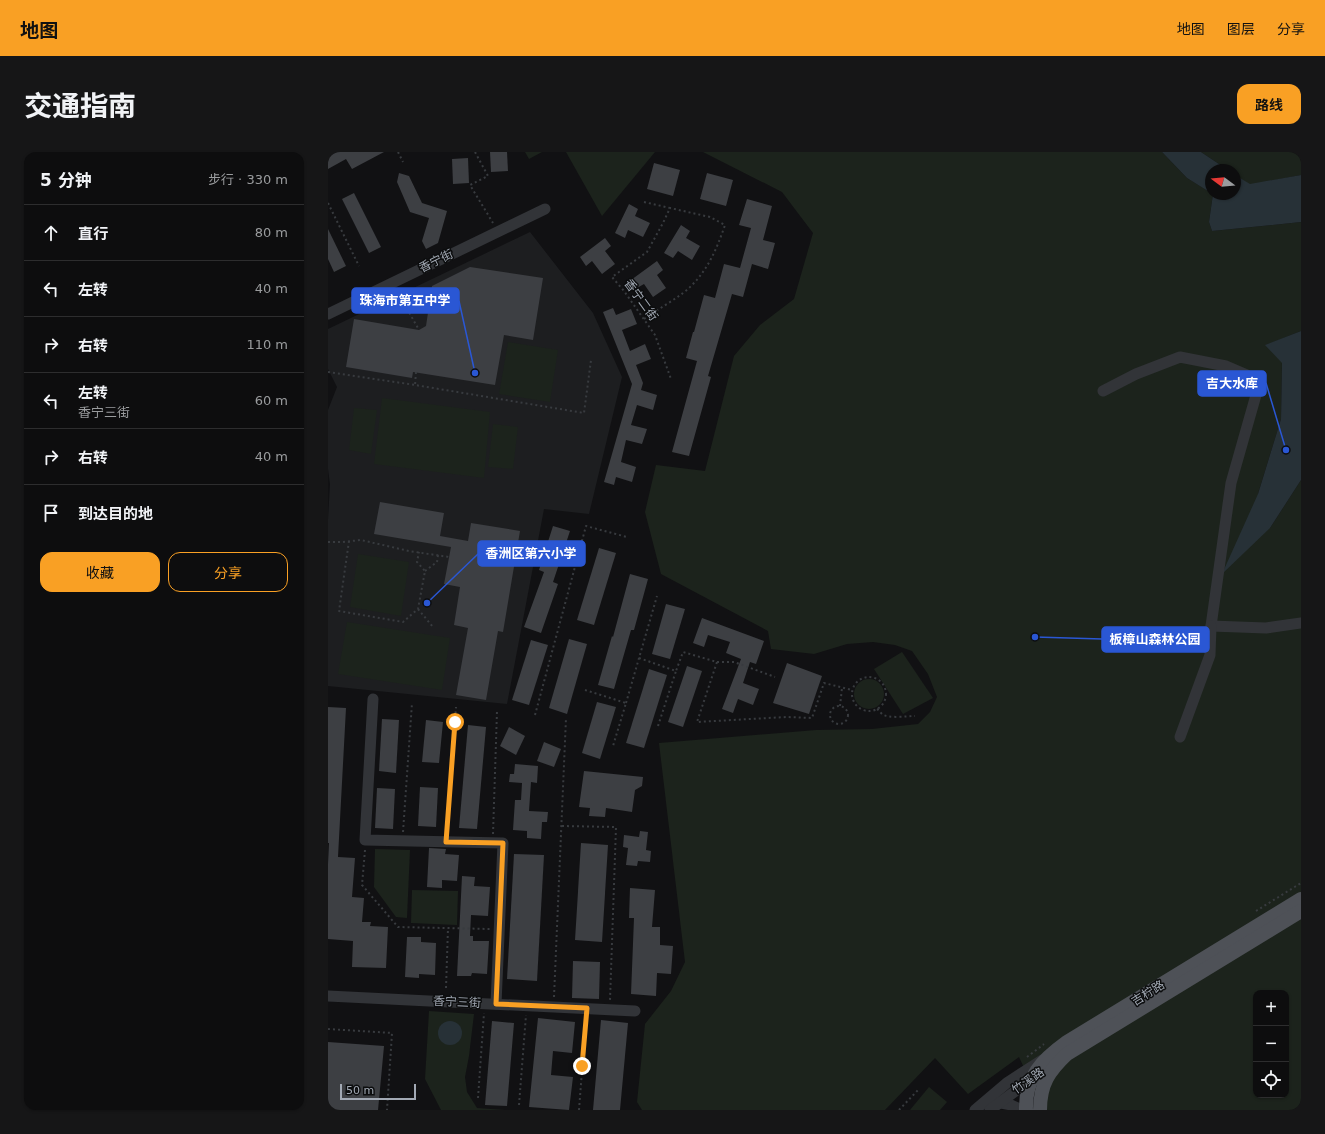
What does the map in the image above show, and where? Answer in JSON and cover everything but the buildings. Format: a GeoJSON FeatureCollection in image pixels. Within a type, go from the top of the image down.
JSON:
{"type":"FeatureCollection","features":[{"type":"Feature","properties":{"kind":"main road","name":"吉柠路"},"geometry":{"type":"LineString","coordinates":[[1026,1110],[1026,1096],[1032,1078],[1041,1064],[1051,1054],[1067,1042],[1301,899]]}},
{"type":"Feature","properties":{"kind":"main road","name":"吉柠路"},"geometry":{"type":"LineString","coordinates":[[1040,1110],[1040,1098],[1047,1077],[1052,1069],[1067,1054],[1301,911]]}},
{"type":"Feature","properties":{"kind":"street","name":"香宁街"},"geometry":{"type":"LineString","coordinates":[[328,314],[545,209]]}},
{"type":"Feature","properties":{"kind":"street"},"geometry":{"type":"LineString","coordinates":[[1102,391],[1136,374],[1180,357],[1226,366],[1247,375],[1258,388],[1231,483],[1212,626],[1210,655],[1180,737]]}},
{"type":"Feature","properties":{"kind":"street"},"geometry":{"type":"LineString","coordinates":[[1212,626],[1266,628],[1301,623]]}},
{"type":"Feature","properties":{"kind":"street"},"geometry":{"type":"LineString","coordinates":[[373,699],[365,840],[503,843],[496,1004]]}},
{"type":"Feature","properties":{"kind":"street","name":"香宁三街"},"geometry":{"type":"LineString","coordinates":[[328,996],[635,1011]]}},
{"type":"Feature","properties":{"kind":"street","name":"竹溪路"},"geometry":{"type":"LineString","coordinates":[[977,1108],[1008,1082],[1051,1054]]}},
{"type":"Feature","properties":{"kind":"street","name":"竹溪路"},"geometry":{"type":"LineString","coordinates":[[990,1110],[1067,1054]]}},
{"type":"Feature","properties":{"kind":"street"},"geometry":{"type":"LineString","coordinates":[[977,1108],[994,1102],[1000,1102],[1022,1110]]}},
{"type":"Feature","properties":{"kind":"path"},"geometry":{"type":"LineString","coordinates":[[398,152],[403,162]]}},
{"type":"Feature","properties":{"kind":"path"},"geometry":{"type":"LineString","coordinates":[[475,152],[488,176],[470,185],[498,231]]}},
{"type":"Feature","properties":{"kind":"path"},"geometry":{"type":"LineString","coordinates":[[644,202],[710,217],[726,225],[716,250],[705,269],[684,292],[644,319]]}},
{"type":"Feature","properties":{"kind":"path"},"geometry":{"type":"LineString","coordinates":[[328,203],[359,266]]}},
{"type":"Feature","properties":{"kind":"path","name":"香宁二街"},"geometry":{"type":"LineString","coordinates":[[670,208],[646,252],[612,277],[624,291],[655,336],[671,379]]}},
{"type":"Feature","properties":{"kind":"path"},"geometry":{"type":"LineString","coordinates":[[393,283],[418,330]]}},
{"type":"Feature","properties":{"kind":"path"},"geometry":{"type":"LineString","coordinates":[[328,372],[584,413],[591,360]]}},
{"type":"Feature","properties":{"kind":"path"},"geometry":{"type":"LineString","coordinates":[[415,385],[416,372]]}},
{"type":"Feature","properties":{"kind":"path"},"geometry":{"type":"LineString","coordinates":[[535,714],[586,526],[627,537]]}},
{"type":"Feature","properties":{"kind":"path"},"geometry":{"type":"LineString","coordinates":[[328,542],[360,540],[449,557]]}},
{"type":"Feature","properties":{"kind":"path"},"geometry":{"type":"LineString","coordinates":[[349,541],[339,611],[403,622],[418,609],[425,571],[437,562],[438,555]]}},
{"type":"Feature","properties":{"kind":"path"},"geometry":{"type":"LineString","coordinates":[[418,552],[417,562],[425,571]]}},
{"type":"Feature","properties":{"kind":"path"},"geometry":{"type":"LineString","coordinates":[[613,746],[657,596]]}},
{"type":"Feature","properties":{"kind":"path"},"geometry":{"type":"LineString","coordinates":[[418,609],[433,627]]}},
{"type":"Feature","properties":{"kind":"path"},"geometry":{"type":"LineString","coordinates":[[658,726],[683,652],[717,662],[734,662],[775,677]]}},
{"type":"Feature","properties":{"kind":"path"},"geometry":{"type":"LineString","coordinates":[[639,658],[676,671]]}},
{"type":"Feature","properties":{"kind":"path"},"geometry":{"type":"LineString","coordinates":[[717,662],[697,722],[786,717],[812,718],[824,683],[852,690]]}},
{"type":"Feature","properties":{"kind":"path"},"geometry":{"type":"LineString","coordinates":[[865,677],[879,680],[885,688],[886,697],[881,706],[877,708],[868,711],[859,708],[853,700],[852,690],[857,682],[865,677]]}},
{"type":"Feature","properties":{"kind":"path"},"geometry":{"type":"LineString","coordinates":[[840,706],[842,688]]}},
{"type":"Feature","properties":{"kind":"path"},"geometry":{"type":"LineString","coordinates":[[585,690],[626,703]]}},
{"type":"Feature","properties":{"kind":"path"},"geometry":{"type":"LineString","coordinates":[[403,841],[412,703]]}},
{"type":"Feature","properties":{"kind":"path"},"geometry":{"type":"LineString","coordinates":[[840,706],[845,708],[848,716],[846,721],[840,724],[832,720],[831,715],[834,707],[840,706]]}},
{"type":"Feature","properties":{"kind":"path"},"geometry":{"type":"LineString","coordinates":[[446,842],[456,707]]}},
{"type":"Feature","properties":{"kind":"path"},"geometry":{"type":"LineString","coordinates":[[877,708],[882,715],[902,717],[915,716]]}},
{"type":"Feature","properties":{"kind":"path"},"geometry":{"type":"LineString","coordinates":[[493,843],[497,711]]}},
{"type":"Feature","properties":{"kind":"path"},"geometry":{"type":"LineString","coordinates":[[554,1007],[566,718]]}},
{"type":"Feature","properties":{"kind":"path"},"geometry":{"type":"LineString","coordinates":[[562,826],[616,827],[609,1010]]}},
{"type":"Feature","properties":{"kind":"path"},"geometry":{"type":"LineString","coordinates":[[365,840],[362,885],[398,927],[499,929]]}},
{"type":"Feature","properties":{"kind":"path"},"geometry":{"type":"LineString","coordinates":[[446,988],[448,928]]}},
{"type":"Feature","properties":{"kind":"path"},"geometry":{"type":"LineString","coordinates":[[478,1098],[484,1003]]}},
{"type":"Feature","properties":{"kind":"path"},"geometry":{"type":"LineString","coordinates":[[519,1105],[527,1005]]}},
{"type":"Feature","properties":{"kind":"path"},"geometry":{"type":"LineString","coordinates":[[579,1110],[587,1008]]}},
{"type":"Feature","properties":{"kind":"path"},"geometry":{"type":"LineString","coordinates":[[328,1029],[392,1034],[388,1110]]}},
{"type":"Feature","properties":{"kind":"path"},"geometry":{"type":"LineString","coordinates":[[899,1110],[919,1089]]}},
{"type":"Feature","properties":{"kind":"shaded area"},"geometry":{"type":"Polygon","coordinates":[[[525,152],[542,152],[529,159],[525,152]]]}},
{"type":"Feature","properties":{"kind":"shaded area"},"geometry":{"type":"Polygon","coordinates":[[[566,152],[655,152],[602,216],[566,152]]]}},
{"type":"Feature","properties":{"kind":"shaded area"},"geometry":{"type":"Polygon","coordinates":[[[703,152],[1162,152],[1187,178],[1205,189],[1205,200],[1212,200],[1209,222],[1212,231],[1301,222],[1301,331],[1266,345],[1282,362],[1281,419],[1258,494],[1270,528],[1301,480],[1301,1110],[1044,1110],[1019,1057],[968,1094],[935,1058],[885,1110],[642,1110],[637,1102],[645,1024],[671,991],[685,962],[659,743],[816,730],[872,729],[918,724],[930,712],[937,697],[928,674],[912,651],[895,645],[873,642],[847,644],[814,654],[771,649],[768,631],[661,574],[645,512],[656,465],[705,471],[734,356],[760,325],[794,299],[813,233],[782,192],[703,152]]]}},
{"type":"Feature","properties":{"kind":"shaded area"},"geometry":{"type":"Polygon","coordinates":[[[1162,152],[1201,152],[1219,164],[1205,164],[1205,189],[1187,178],[1162,152]]]}},
{"type":"Feature","properties":{"kind":"shaded area"},"geometry":{"type":"Polygon","coordinates":[[[1201,152],[1301,152],[1301,175],[1250,185],[1241,179],[1241,164],[1219,164],[1201,152]]]}},
{"type":"Feature","properties":{"kind":"shaded area"},"geometry":{"type":"Polygon","coordinates":[[[1301,175],[1301,222],[1212,231],[1209,222],[1212,200],[1241,200],[1241,179],[1250,184],[1301,175]]]}},
{"type":"Feature","properties":{"kind":"shaded area"},"geometry":{"type":"Polygon","coordinates":[[[530,232],[593,313],[622,377],[589,514],[544,509],[507,704],[328,686],[328,520],[330,484],[328,469],[328,410],[337,387],[328,369],[328,329],[530,232]]]}},
{"type":"Feature","properties":{"kind":"shaded area"},"geometry":{"type":"Polygon","coordinates":[[[1301,331],[1301,480],[1270,528],[1222,574],[1258,494],[1281,419],[1282,363],[1265,345],[1301,331]]]}},
{"type":"Feature","properties":{"kind":"shaded area"},"geometry":{"type":"Polygon","coordinates":[[[508,342],[558,350],[550,402],[499,394],[508,342]]]}},
{"type":"Feature","properties":{"kind":"shaded area"},"geometry":{"type":"Polygon","coordinates":[[[382,398],[490,412],[484,478],[374,464],[382,398]]]}},
{"type":"Feature","properties":{"kind":"shaded area"},"geometry":{"type":"Polygon","coordinates":[[[354,408],[377,410],[371,454],[349,450],[354,408]]]}},
{"type":"Feature","properties":{"kind":"shaded area"},"geometry":{"type":"Polygon","coordinates":[[[493,424],[518,427],[513,469],[488,467],[493,424]]]}},
{"type":"Feature","properties":{"kind":"shaded area"},"geometry":{"type":"Polygon","coordinates":[[[358,554],[409,562],[401,616],[350,607],[358,554]]]}},
{"type":"Feature","properties":{"kind":"shaded area"},"geometry":{"type":"Polygon","coordinates":[[[347,622],[450,638],[442,690],[338,674],[347,622]]]}},
{"type":"Feature","properties":{"kind":"shaded area"},"geometry":{"type":"Polygon","coordinates":[[[902,652],[933,698],[903,714],[874,669],[902,652]]]}},
{"type":"Feature","properties":{"kind":"shaded area"},"geometry":{"type":"Polygon","coordinates":[[[869,679],[879,684],[884,694],[879,704],[869,709],[859,704],[854,694],[859,684],[869,679]]]}},
{"type":"Feature","properties":{"kind":"shaded area"},"geometry":{"type":"Polygon","coordinates":[[[375,849],[410,850],[407,918],[396,917],[374,887],[375,849]]]}},
{"type":"Feature","properties":{"kind":"shaded area"},"geometry":{"type":"Polygon","coordinates":[[[412,890],[458,891],[457,925],[411,923],[412,890]]]}},
{"type":"Feature","properties":{"kind":"shaded area"},"geometry":{"type":"Polygon","coordinates":[[[429,1011],[474,1014],[465,1077],[467,1092],[477,1108],[505,1110],[441,1110],[425,1079],[429,1011]]]}},
{"type":"Feature","properties":{"kind":"shaded area"},"geometry":{"type":"Polygon","coordinates":[[[450,1021],[458,1025],[462,1033],[458,1041],[450,1045],[442,1041],[438,1033],[442,1025],[450,1021]]]}},
{"type":"Feature","properties":{"kind":"shaded area"},"geometry":{"type":"Polygon","coordinates":[[[929,1087],[947,1102],[940,1110],[910,1110],[929,1087]]]}},
{"type":"Feature","properties":{"kind":"place","name":"珠海市第五中学"},"geometry":{"type":"Point","coordinates":[475,373]}},
{"type":"Feature","properties":{"kind":"place","name":"吉大水库"},"geometry":{"type":"Point","coordinates":[1286,450]}},
{"type":"Feature","properties":{"kind":"place","name":"香洲区第六小学"},"geometry":{"type":"Point","coordinates":[427,603]}},
{"type":"Feature","properties":{"kind":"place","name":"板樟山森林公园"},"geometry":{"type":"Point","coordinates":[1035,637]}},
{"type":"Feature","properties":{"kind":"route"},"geometry":{"type":"LineString","coordinates":[[455,722],[446,842],[503,843],[496,1004],[587,1008],[582,1066]]}}]}
